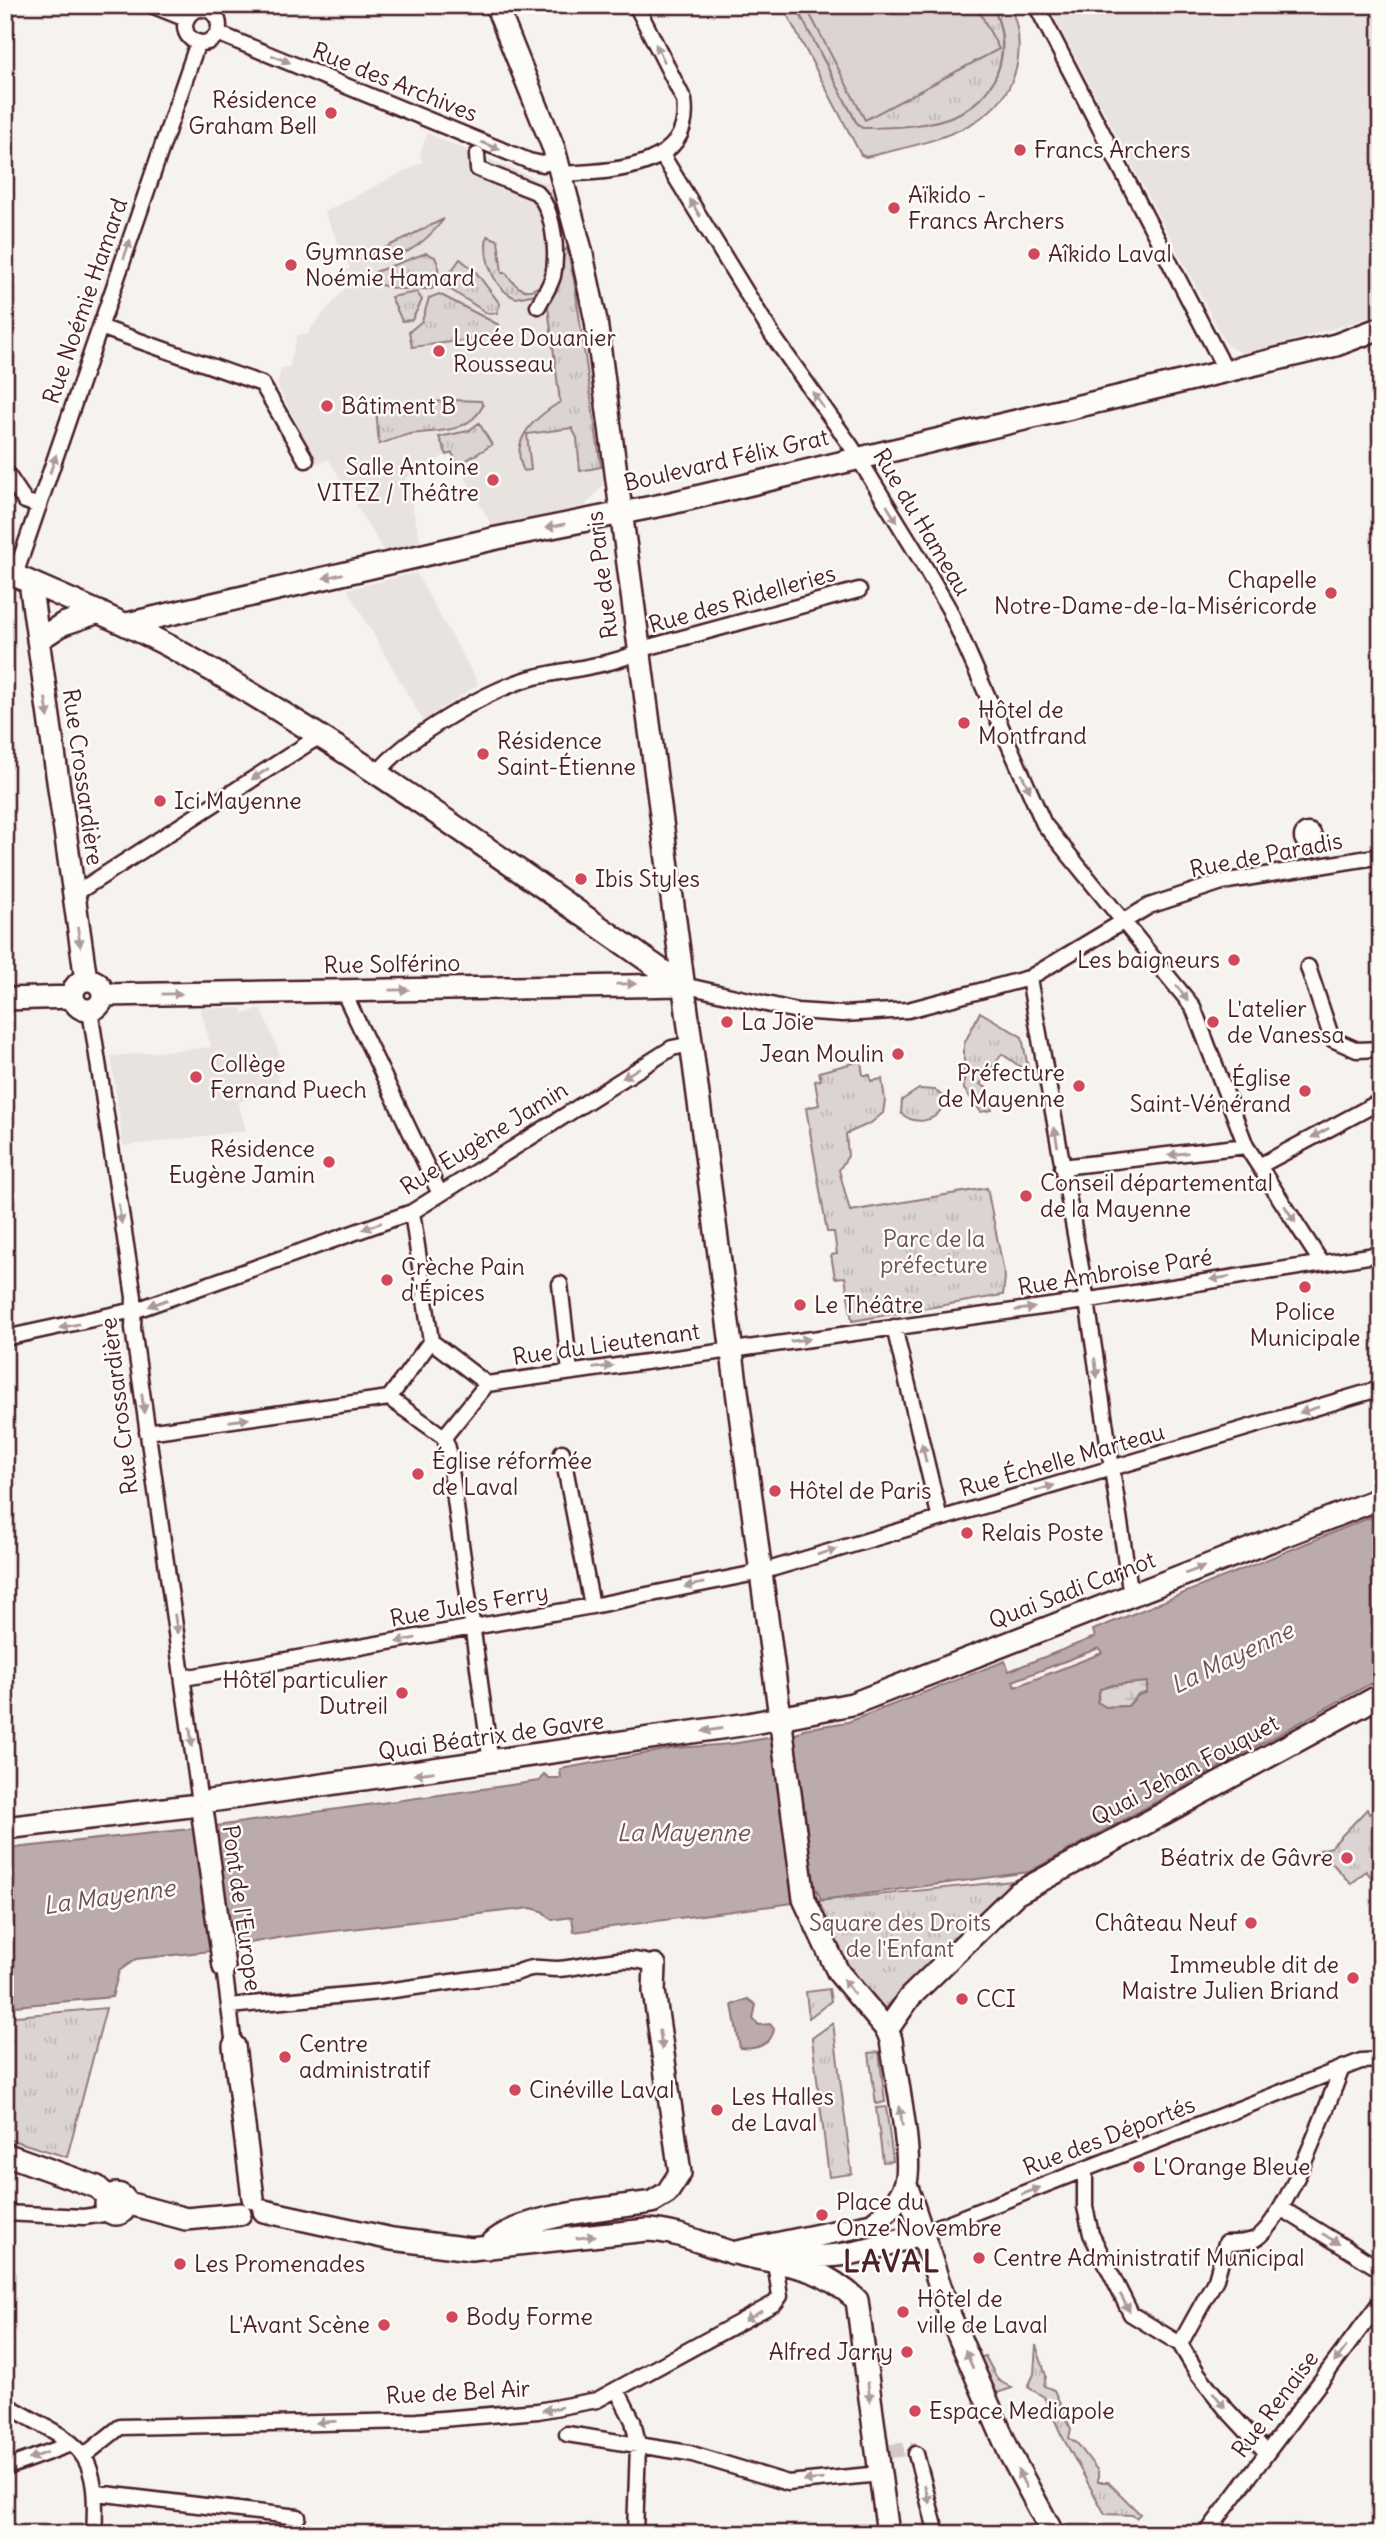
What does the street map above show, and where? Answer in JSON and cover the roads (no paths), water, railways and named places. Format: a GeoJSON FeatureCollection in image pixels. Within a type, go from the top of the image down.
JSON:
{"type":"FeatureCollection","features":[{"type":"Feature","properties":{"kind":"main road","name":"Rue de Paris"},"geometry":{"type":"LineString","coordinates":[[496,5],[560,167],[596,321],[804,1899],[838,1972],[887,2030]]}},
{"type":"Feature","properties":{"kind":"main road","name":"Boulevard Félix Grat"},"geometry":{"type":"LineString","coordinates":[[127,624],[622,512],[1336,345],[1381,328]]}},
{"type":"Feature","properties":{"kind":"main road","name":"Boulevard Félix Grat"},"geometry":{"type":"LineString","coordinates":[[1336,345],[1358,347],[1381,344]]}},
{"type":"Feature","properties":{"kind":"main road"},"geometry":{"type":"LineString","coordinates":[[17,576],[127,624],[317,737],[377,774],[682,985]]}},
{"type":"Feature","properties":{"kind":"main road","name":"Rue Crossardière"},"geometry":{"type":"LineString","coordinates":[[17,576],[38,640],[88,995]]}},
{"type":"Feature","properties":{"kind":"main road"},"geometry":{"type":"LineString","coordinates":[[171,648],[173,633],[184,618],[225,609],[232,600]]}},
{"type":"Feature","properties":{"kind":"main road"},"geometry":{"type":"LineString","coordinates":[[38,640],[63,624],[99,612]]}},
{"type":"Feature","properties":{"kind":"main road","name":"Rue Solférino"},"geometry":{"type":"LineString","coordinates":[[5,999],[88,995],[682,985]]}},
{"type":"Feature","properties":{"kind":"main road","name":"Quai Sadi Carnot"},"geometry":{"type":"LineString","coordinates":[[779,1718],[852,1704],[1381,1498]]}},
{"type":"Feature","properties":{"kind":"main road","name":"Quai Jehan Fouquet"},"geometry":{"type":"LineString","coordinates":[[887,2030],[910,1997],[1016,1894],[1381,1695]]}},
{"type":"Feature","properties":{"kind":"main road","name":"Quai Béatrix de Gavre"},"geometry":{"type":"LineString","coordinates":[[5,1828],[201,1805],[779,1718]]}},
{"type":"Feature","properties":{"kind":"main road","name":"Pont de l'Europe"},"geometry":{"type":"LineString","coordinates":[[201,1805],[224,1967]]}},
{"type":"Feature","properties":{"kind":"main road"},"geometry":{"type":"LineString","coordinates":[[487,2248],[501,2233],[527,2223],[652,2202],[667,2193],[680,2173],[654,1991],[655,1968]]}},
{"type":"Feature","properties":{"kind":"main road"},"geometry":{"type":"LineString","coordinates":[[887,2030],[891,2040],[907,2162],[905,2184],[950,2316],[1034,2503],[1053,2534]]}},
{"type":"Feature","properties":{"kind":"main road"},"geometry":{"type":"LineString","coordinates":[[234,2046],[252,2208]]}},
{"type":"Feature","properties":{"kind":"main road"},"geometry":{"type":"LineString","coordinates":[[5,2154],[97,2187],[115,2205],[186,2219],[252,2208],[392,2239],[455,2248],[487,2248],[647,2230],[667,2231],[732,2253],[805,2257],[843,2254],[922,2234]]}},
{"type":"Feature","properties":{"kind":"main road"},"geometry":{"type":"LineString","coordinates":[[768,2254],[872,2224],[891,2209],[905,2184]]}},
{"type":"Feature","properties":{"kind":"main road"},"geometry":{"type":"LineString","coordinates":[[768,2254],[835,2280],[856,2300],[884,2452],[880,2474],[888,2534]]}},
{"type":"Feature","properties":{"kind":"street"},"geometry":{"type":"LineString","coordinates":[[151,5],[186,19]]}},
{"type":"Feature","properties":{"kind":"street"},"geometry":{"type":"LineString","coordinates":[[636,5],[684,100],[683,124],[672,147],[662,155]]}},
{"type":"Feature","properties":{"kind":"street"},"geometry":{"type":"LineString","coordinates":[[1036,5],[1226,370]]}},
{"type":"Feature","properties":{"kind":"street"},"geometry":{"type":"LineString","coordinates":[[209,8],[217,17],[217,33],[209,41],[198,42],[187,33],[186,19],[198,9],[209,8]]}},
{"type":"Feature","properties":{"kind":"street","name":"Rue des Archives"},"geometry":{"type":"LineString","coordinates":[[217,33],[529,162],[560,167],[634,166],[662,155]]}},
{"type":"Feature","properties":{"kind":"street","name":"Rue Noémie Hamard"},"geometry":{"type":"LineString","coordinates":[[17,576],[198,42]]}},
{"type":"Feature","properties":{"kind":"street"},"geometry":{"type":"LineString","coordinates":[[477,155],[478,170],[536,192],[543,199],[549,215],[555,258],[552,276],[538,306]]}},
{"type":"Feature","properties":{"kind":"street","name":"Rue du Hameau"},"geometry":{"type":"LineString","coordinates":[[662,155],[773,336],[856,456],[948,609],[1044,824],[1193,1007],[1246,1146],[1321,1262]]}},
{"type":"Feature","properties":{"kind":"street"},"geometry":{"type":"LineString","coordinates":[[100,327],[261,383],[306,460]]}},
{"type":"Feature","properties":{"kind":"street"},"geometry":{"type":"LineString","coordinates":[[5,471],[25,500],[39,506]]}},
{"type":"Feature","properties":{"kind":"street","name":"Rue des Ridelleries"},"geometry":{"type":"LineString","coordinates":[[377,774],[397,750],[498,690],[532,678],[638,653],[649,647],[859,590]]}},
{"type":"Feature","properties":{"kind":"street"},"geometry":{"type":"LineString","coordinates":[[73,895],[317,737]]}},
{"type":"Feature","properties":{"kind":"street"},"geometry":{"type":"LineString","coordinates":[[1308,843],[1314,866]]}},
{"type":"Feature","properties":{"kind":"street","name":"Rue de Paradis"},"geometry":{"type":"LineString","coordinates":[[682,985],[797,1011],[885,1014],[961,998],[1029,978],[1149,906],[1222,882],[1381,856]]}},
{"type":"Feature","properties":{"kind":"street"},"geometry":{"type":"LineString","coordinates":[[1308,967],[1332,1039],[1357,1050],[1381,1049]]}},
{"type":"Feature","properties":{"kind":"street"},"geometry":{"type":"LineString","coordinates":[[1029,978],[1087,1301],[1110,1469],[1131,1595]]}},
{"type":"Feature","properties":{"kind":"street"},"geometry":{"type":"LineString","coordinates":[[343,991],[440,1194]]}},
{"type":"Feature","properties":{"kind":"street","name":"Rue Crossardière"},"geometry":{"type":"LineString","coordinates":[[88,995],[134,1297],[133,1311],[147,1432],[201,1805]]}},
{"type":"Feature","properties":{"kind":"street","name":"Rue Eugène Jamin"},"geometry":{"type":"LineString","coordinates":[[5,1338],[133,1311],[412,1212],[672,1048],[692,1044]]}},
{"type":"Feature","properties":{"kind":"street"},"geometry":{"type":"LineString","coordinates":[[1259,1166],[1381,1101]]}},
{"type":"Feature","properties":{"kind":"street"},"geometry":{"type":"LineString","coordinates":[[1062,1167],[1246,1146]]}},
{"type":"Feature","properties":{"kind":"street"},"geometry":{"type":"LineString","coordinates":[[412,1212],[431,1341],[487,1384],[444,1437]]}},
{"type":"Feature","properties":{"kind":"street","name":"Rue Ambroise Paré"},"geometry":{"type":"LineString","coordinates":[[732,1349],[1087,1301],[1381,1254]]}},
{"type":"Feature","properties":{"kind":"street"},"geometry":{"type":"LineString","coordinates":[[560,1284],[570,1372]]}},
{"type":"Feature","properties":{"kind":"street"},"geometry":{"type":"LineString","coordinates":[[894,1327],[940,1519]]}},
{"type":"Feature","properties":{"kind":"street"},"geometry":{"type":"LineString","coordinates":[[389,1398],[431,1341]]}},
{"type":"Feature","properties":{"kind":"street","name":"Rue du Lieutenant"},"geometry":{"type":"LineString","coordinates":[[487,1384],[732,1349]]}},
{"type":"Feature","properties":{"kind":"street","name":"Rue Échelle Marteau"},"geometry":{"type":"LineString","coordinates":[[761,1572],[1375,1391]]}},
{"type":"Feature","properties":{"kind":"street"},"geometry":{"type":"LineString","coordinates":[[147,1432],[389,1398],[444,1437],[448,1448],[491,1763]]}},
{"type":"Feature","properties":{"kind":"street"},"geometry":{"type":"LineString","coordinates":[[562,1452],[592,1606]]}},
{"type":"Feature","properties":{"kind":"street","name":"Rue Jules Ferry"},"geometry":{"type":"LineString","coordinates":[[184,1678],[473,1628],[761,1572]]}},
{"type":"Feature","properties":{"kind":"street"},"geometry":{"type":"LineString","coordinates":[[229,2006],[379,1992],[516,1973],[536,1965],[556,1969],[629,1959],[655,1968]]}},
{"type":"Feature","properties":{"kind":"street","name":"Pont de l'Europe"},"geometry":{"type":"LineString","coordinates":[[224,1967],[234,2046]]}},
{"type":"Feature","properties":{"kind":"street","name":"Rue des Déportés"},"geometry":{"type":"LineString","coordinates":[[922,2234],[1342,2068],[1361,2061],[1381,2060]]}},
{"type":"Feature","properties":{"kind":"street"},"geometry":{"type":"LineString","coordinates":[[1180,2344],[1216,2279],[1226,2244],[1252,2241],[1264,2232],[1280,2208],[1313,2139],[1342,2068]]}},
{"type":"Feature","properties":{"kind":"street"},"geometry":{"type":"LineString","coordinates":[[1085,2170],[1085,2207],[1091,2234],[1131,2314],[1180,2344],[1198,2374],[1267,2453]]}},
{"type":"Feature","properties":{"kind":"street"},"geometry":{"type":"LineString","coordinates":[[5,2213],[84,2217],[115,2205]]}},
{"type":"Feature","properties":{"kind":"street"},"geometry":{"type":"LineString","coordinates":[[1280,2208],[1381,2270]]}},
{"type":"Feature","properties":{"kind":"street","name":"Rue de Bel Air"},"geometry":{"type":"LineString","coordinates":[[85,2455],[121,2427],[417,2421],[538,2411],[597,2400],[618,2392],[775,2303],[780,2296],[768,2254]]}},
{"type":"Feature","properties":{"kind":"street","name":"Rue Renaise"},"geometry":{"type":"LineString","coordinates":[[1206,2534],[1381,2301]]}},
{"type":"Feature","properties":{"kind":"street"},"geometry":{"type":"LineString","coordinates":[[618,2392],[633,2421],[638,2444],[635,2534]]}},
{"type":"Feature","properties":{"kind":"street"},"geometry":{"type":"LineString","coordinates":[[5,2404],[85,2455],[94,2476],[97,2493],[94,2534]]}},
{"type":"Feature","properties":{"kind":"street"},"geometry":{"type":"LineString","coordinates":[[567,2434],[689,2453],[788,2483],[880,2474]]}},
{"type":"Feature","properties":{"kind":"street"},"geometry":{"type":"LineString","coordinates":[[5,2468],[71,2444]]}},
{"type":"Feature","properties":{"kind":"street"},"geometry":{"type":"LineString","coordinates":[[916,2454],[937,2534]]}},
{"type":"Feature","properties":{"kind":"street"},"geometry":{"type":"LineString","coordinates":[[97,2493],[298,2517]]}},
{"type":"Feature","properties":{"kind":"water","name":"La Mayenne"},"geometry":{"type":"Polygon","coordinates":[[[1381,1513],[1381,1678],[1029,1872],[821,1900],[817,1890],[793,1903],[574,1932],[572,1917],[552,1920],[542,1911],[531,1908],[283,1937],[239,1945],[239,1948],[136,1959],[119,1971],[112,1997],[5,2007],[5,1849],[209,1827],[539,1781],[544,1774],[549,1778],[561,1778],[560,1769],[676,1748],[731,1744],[799,1733],[803,1729],[848,1722],[1005,1661],[1009,1671],[1095,1637],[1093,1630],[1381,1513]],[[1099,1648],[1013,1681],[1015,1687],[1102,1653],[1099,1648]],[[1148,1682],[1100,1689],[1097,1702],[1106,1707],[1128,1706],[1138,1695],[1146,1693],[1148,1682]]]}},
{"type":"Feature","properties":{"kind":"water"},"geometry":{"type":"Polygon","coordinates":[[[748,1999],[756,2005],[753,2019],[759,2025],[770,2024],[774,2029],[766,2043],[740,2048],[732,2005],[748,1999]]]}},
{"type":"Feature","properties":{"kind":"tunnel"},"geometry":{"type":"LineString","coordinates":[[890,2451],[913,2449],[916,2454]]}},
{"type":"Feature","properties":{"kind":"place","name":"Résidence Graham Bell"},"geometry":{"type":"Point","coordinates":[331,113]}},
{"type":"Feature","properties":{"kind":"place","name":"Francs Archers"},"geometry":{"type":"Point","coordinates":[1020,150]}},
{"type":"Feature","properties":{"kind":"place","name":"Aïkido - Francs Archers"},"geometry":{"type":"Point","coordinates":[894,208]}},
{"type":"Feature","properties":{"kind":"place","name":"Aîkido Laval"},"geometry":{"type":"Point","coordinates":[1034,254]}},
{"type":"Feature","properties":{"kind":"place","name":"Gymnase Noémie Hamard"},"geometry":{"type":"Point","coordinates":[291,265]}},
{"type":"Feature","properties":{"kind":"place","name":"Lycée Douanier Rousseau"},"geometry":{"type":"Point","coordinates":[439,351]}},
{"type":"Feature","properties":{"kind":"place","name":"Bâtiment B"},"geometry":{"type":"Point","coordinates":[327,406]}},
{"type":"Feature","properties":{"kind":"place","name":"Salle Antoine VITEZ / Théâtre"},"geometry":{"type":"Point","coordinates":[493,480]}},
{"type":"Feature","properties":{"kind":"place","name":"Chapelle Notre-Dame-de-la-Miséricorde"},"geometry":{"type":"Point","coordinates":[1331,593]}},
{"type":"Feature","properties":{"kind":"place","name":"Hôtel de Montfrand"},"geometry":{"type":"Point","coordinates":[964,723]}},
{"type":"Feature","properties":{"kind":"place","name":"Résidence Saint-Étienne"},"geometry":{"type":"Point","coordinates":[483,754]}},
{"type":"Feature","properties":{"kind":"place","name":"Ici Mayenne"},"geometry":{"type":"Point","coordinates":[160,801]}},
{"type":"Feature","properties":{"kind":"place","name":"Ibis Styles"},"geometry":{"type":"Point","coordinates":[581,879]}},
{"type":"Feature","properties":{"kind":"place","name":"Les baigneurs"},"geometry":{"type":"Point","coordinates":[1234,960]}},
{"type":"Feature","properties":{"kind":"place","name":"La Joie"},"geometry":{"type":"Point","coordinates":[727,1022]}},
{"type":"Feature","properties":{"kind":"place","name":"L'atelier de Vanessa"},"geometry":{"type":"Point","coordinates":[1213,1022]}},
{"type":"Feature","properties":{"kind":"place","name":"Jean Moulin"},"geometry":{"type":"Point","coordinates":[898,1054]}},
{"type":"Feature","properties":{"kind":"place","name":"Collège Fernand Puech"},"geometry":{"type":"Point","coordinates":[196,1077]}},
{"type":"Feature","properties":{"kind":"place","name":"Préfecture de Mayenne"},"geometry":{"type":"Point","coordinates":[1079,1086]}},
{"type":"Feature","properties":{"kind":"place","name":"Église Saint-Vénérand"},"geometry":{"type":"Point","coordinates":[1305,1091]}},
{"type":"Feature","properties":{"kind":"place","name":"Résidence Eugène Jamin"},"geometry":{"type":"Point","coordinates":[329,1162]}},
{"type":"Feature","properties":{"kind":"place","name":"Conseil départemental de la Mayenne"},"geometry":{"type":"Point","coordinates":[1026,1196]}},
{"type":"Feature","properties":{"kind":"place","name":"Crèche Pain d'Épices"},"geometry":{"type":"Point","coordinates":[387,1280]}},
{"type":"Feature","properties":{"kind":"place","name":"Police Municipale"},"geometry":{"type":"Point","coordinates":[1305,1287]}},
{"type":"Feature","properties":{"kind":"place","name":"Le Théâtre"},"geometry":{"type":"Point","coordinates":[800,1305]}},
{"type":"Feature","properties":{"kind":"place","name":"Église réformée de Laval"},"geometry":{"type":"Point","coordinates":[418,1474]}},
{"type":"Feature","properties":{"kind":"place","name":"Hôtel de Paris"},"geometry":{"type":"Point","coordinates":[775,1491]}},
{"type":"Feature","properties":{"kind":"place","name":"Relais Poste"},"geometry":{"type":"Point","coordinates":[967,1533]}},
{"type":"Feature","properties":{"kind":"place","name":"Hôtel particulier Dutreil"},"geometry":{"type":"Point","coordinates":[402,1693]}},
{"type":"Feature","properties":{"kind":"place","name":"Béatrix de Gâvre"},"geometry":{"type":"Point","coordinates":[1347,1858]}},
{"type":"Feature","properties":{"kind":"place","name":"Château Neuf"},"geometry":{"type":"Point","coordinates":[1251,1923]}},
{"type":"Feature","properties":{"kind":"place","name":"Immeuble dit de Maistre Julien Briand"},"geometry":{"type":"Point","coordinates":[1353,1978]}},
{"type":"Feature","properties":{"kind":"place","name":"CCI"},"geometry":{"type":"Point","coordinates":[962,1999]}},
{"type":"Feature","properties":{"kind":"place","name":"Centre administratif"},"geometry":{"type":"Point","coordinates":[285,2057]}},
{"type":"Feature","properties":{"kind":"place","name":"Cinéville Laval"},"geometry":{"type":"Point","coordinates":[515,2090]}},
{"type":"Feature","properties":{"kind":"place","name":"Les Halles de Laval"},"geometry":{"type":"Point","coordinates":[717,2110]}},
{"type":"Feature","properties":{"kind":"place","name":"L'Orange Bleue"},"geometry":{"type":"Point","coordinates":[1139,2167]}},
{"type":"Feature","properties":{"kind":"place","name":"Place du Onze Novembre"},"geometry":{"type":"Point","coordinates":[822,2215]}},
{"type":"Feature","properties":{"kind":"place","name":"Centre Administratif Municipal"},"geometry":{"type":"Point","coordinates":[979,2258]}},
{"type":"Feature","properties":{"kind":"place","name":"Les Promenades"},"geometry":{"type":"Point","coordinates":[180,2264]}},
{"type":"Feature","properties":{"kind":"place","name":"Hôtel de ville de Laval"},"geometry":{"type":"Point","coordinates":[903,2312]}},
{"type":"Feature","properties":{"kind":"place","name":"Body Forme"},"geometry":{"type":"Point","coordinates":[452,2317]}},
{"type":"Feature","properties":{"kind":"place","name":"L'Avant Scène"},"geometry":{"type":"Point","coordinates":[384,2325]}},
{"type":"Feature","properties":{"kind":"place","name":"Alfred Jarry"},"geometry":{"type":"Point","coordinates":[907,2352]}},
{"type":"Feature","properties":{"kind":"place","name":"Espace Mediapole"},"geometry":{"type":"Point","coordinates":[915,2411]}},
{"type":"Feature","properties":{"kind":"district","name":"LAVAL"},"geometry":{"type":"Point","coordinates":[892,2262]}},
{"type":"Feature","properties":{"kind":"park label","name":"Parc de la préfecture"},"geometry":{"type":"Point","coordinates":[934,1252]}},
{"type":"Feature","properties":{"kind":"park label","name":"Square des Droits de l'Enfant"},"geometry":{"type":"Point","coordinates":[900,1936]}}]}
